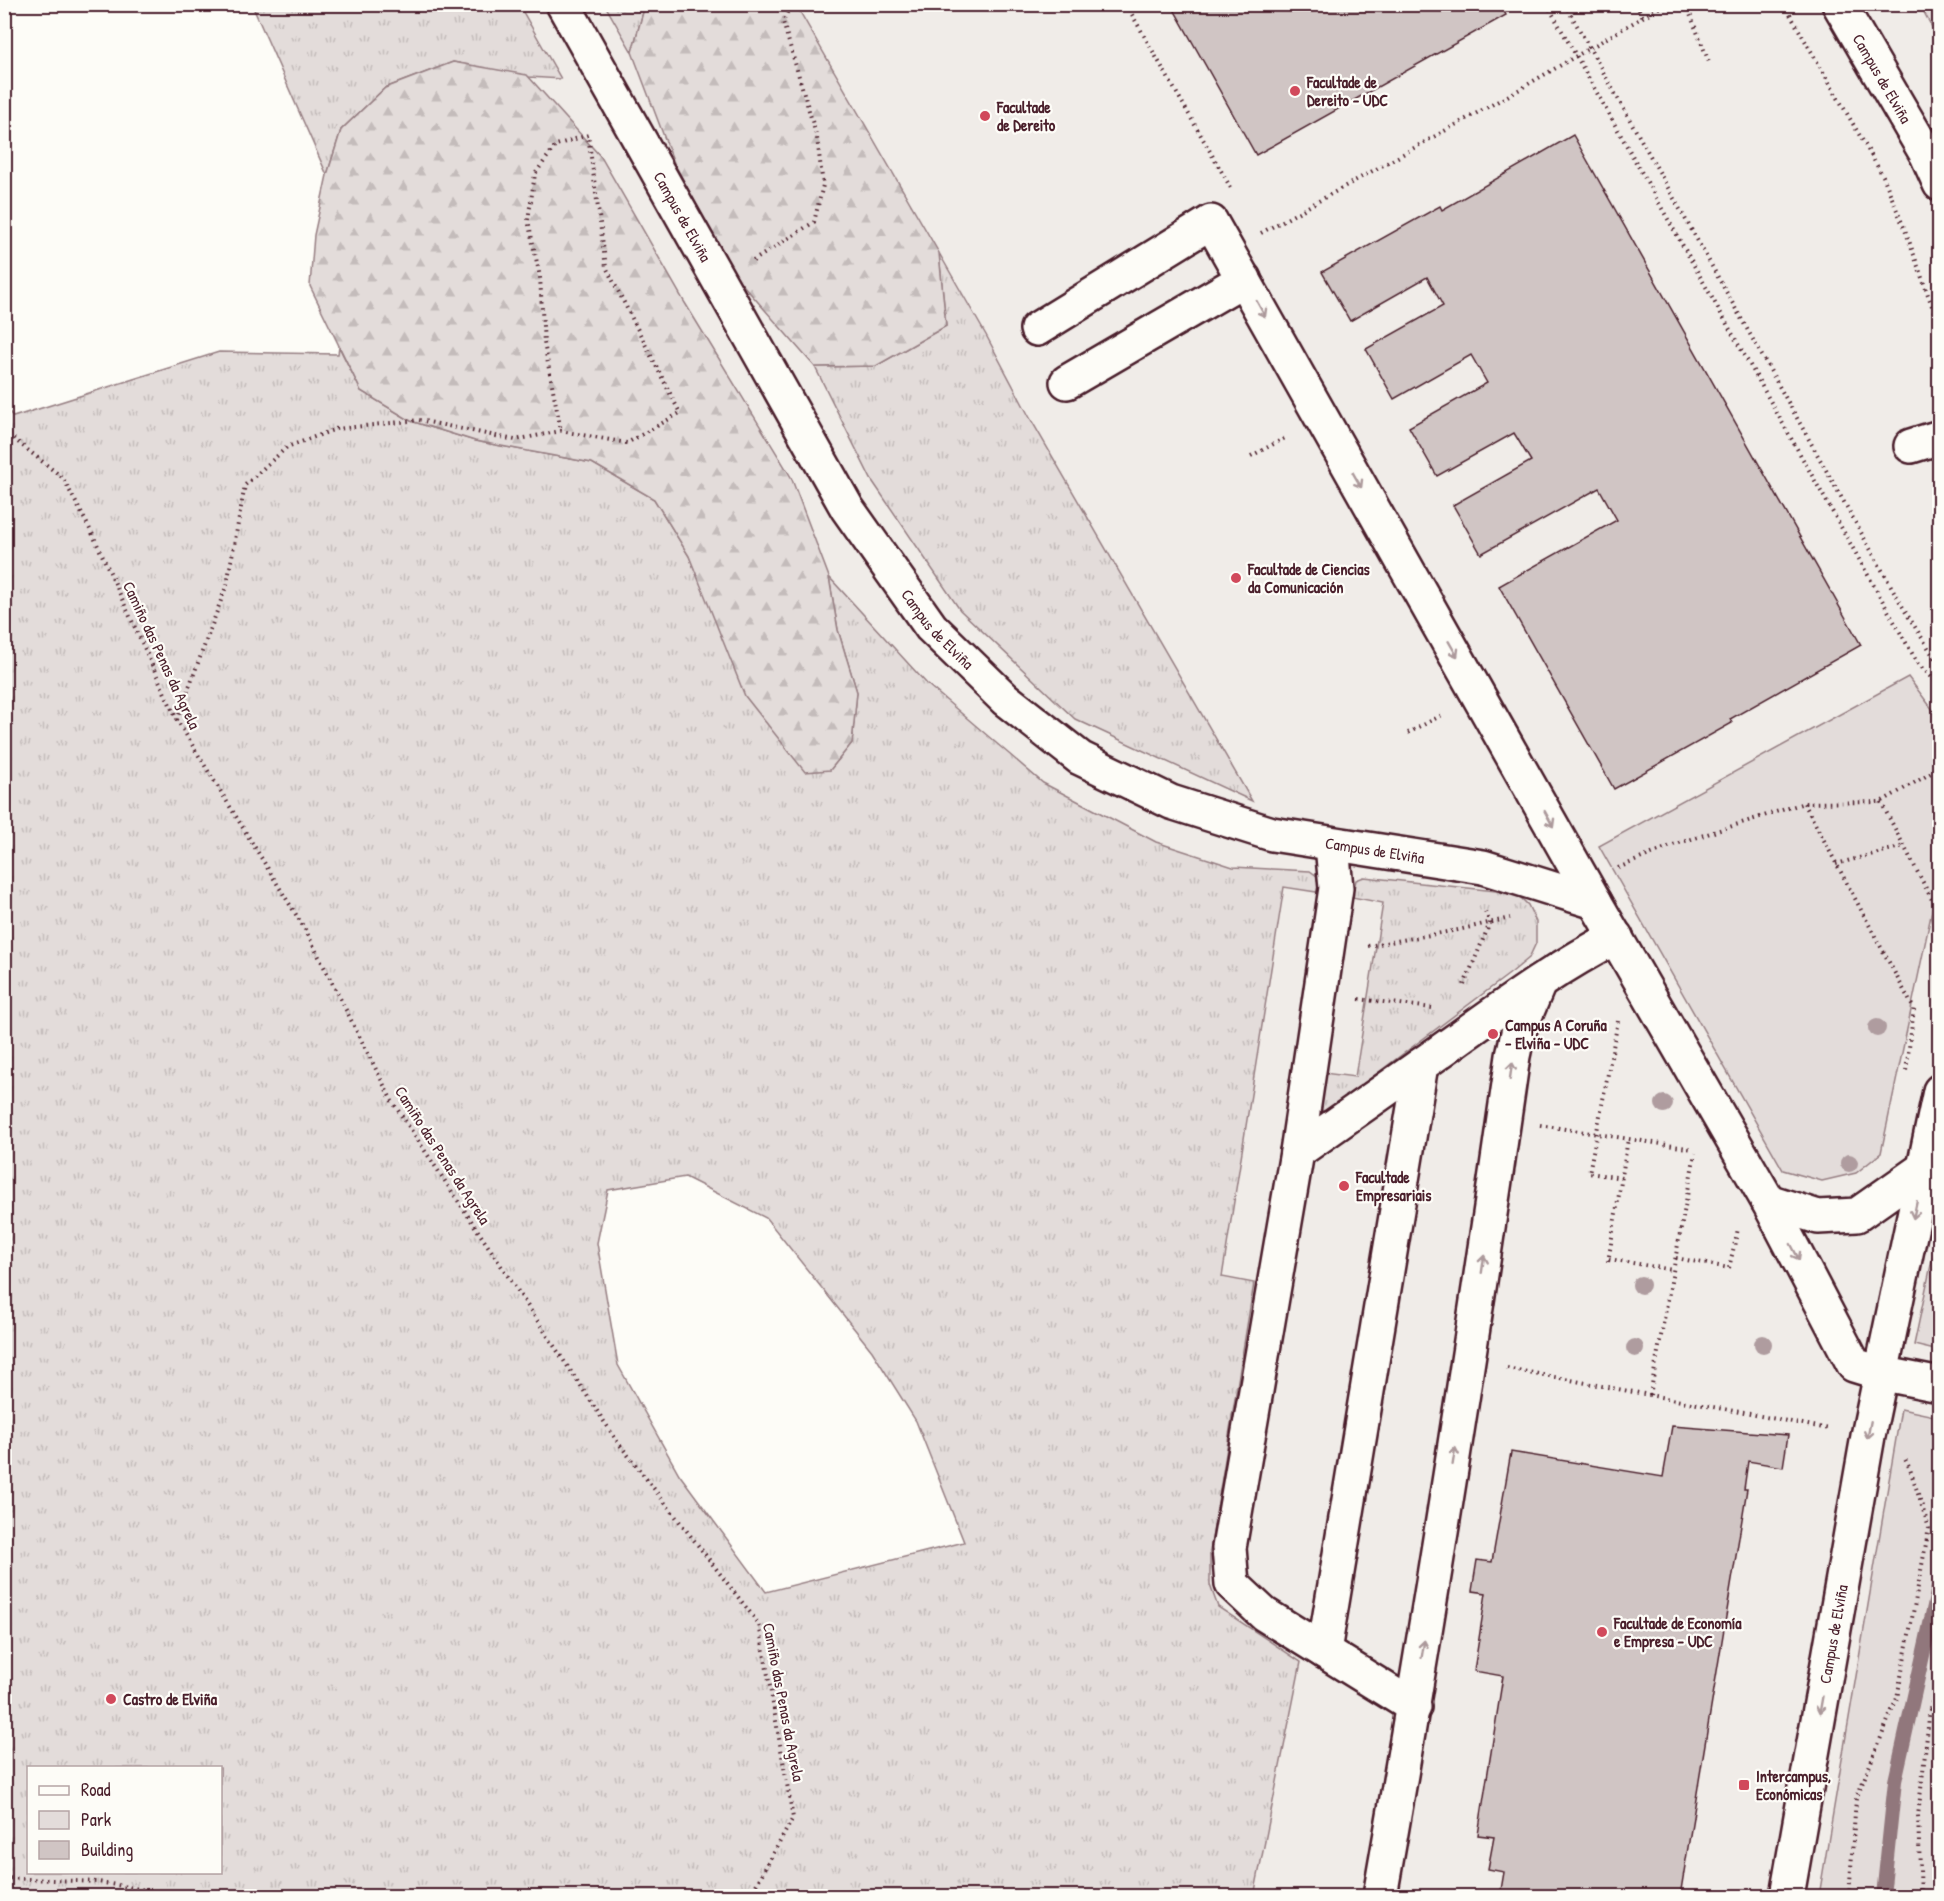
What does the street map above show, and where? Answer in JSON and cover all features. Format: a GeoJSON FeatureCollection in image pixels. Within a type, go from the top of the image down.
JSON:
{"type":"FeatureCollection","features":[{"type":"Feature","properties":{"kind":"street","name":"Campus de Elviña"},"geometry":{"type":"LineString","coordinates":[[563,4],[847,508],[932,627],[1005,699],[1080,758],[1171,802],[1272,834],[1483,867],[1589,892]]}},
{"type":"Feature","properties":{"kind":"street","name":"Campus de Elviña"},"geometry":{"type":"LineString","coordinates":[[1839,4],[1927,155],[1940,184]]}},
{"type":"Feature","properties":{"kind":"street"},"geometry":{"type":"LineString","coordinates":[[1037,329],[1211,222],[1589,892],[1768,1201],[1854,1365],[1880,1373],[1940,1385]]}},
{"type":"Feature","properties":{"kind":"street"},"geometry":{"type":"LineString","coordinates":[[1067,382],[1244,279]]}},
{"type":"Feature","properties":{"kind":"street"},"geometry":{"type":"LineString","coordinates":[[1332,844],[1336,888],[1297,1152],[1229,1548],[1232,1584],[1264,1614],[1414,1707]]}},
{"type":"Feature","properties":{"kind":"street"},"geometry":{"type":"LineString","coordinates":[[1297,1152],[1539,983],[1616,937]]}},
{"type":"Feature","properties":{"kind":"street"},"geometry":{"type":"LineString","coordinates":[[1380,1896],[1414,1707],[1518,1033],[1539,983]]}},
{"type":"Feature","properties":{"kind":"street"},"geometry":{"type":"LineString","coordinates":[[1324,1651],[1421,1065]]}},
{"type":"Feature","properties":{"kind":"street","name":"Campus de Elviña"},"geometry":{"type":"LineString","coordinates":[[1787,1896],[1868,1436],[1940,1091]]}},
{"type":"Feature","properties":{"kind":"street"},"geometry":{"type":"LineString","coordinates":[[1768,1201],[1818,1217],[1857,1215],[1924,1168]]}},
{"type":"Feature","properties":{"kind":"path"},"geometry":{"type":"LineString","coordinates":[[719,282],[814,222],[823,185],[818,138],[783,22],[791,4]]}},
{"type":"Feature","properties":{"kind":"path"},"geometry":{"type":"LineString","coordinates":[[1126,4],[1235,195]]}},
{"type":"Feature","properties":{"kind":"path"},"geometry":{"type":"LineString","coordinates":[[1546,4],[1918,664],[1940,685]]}},
{"type":"Feature","properties":{"kind":"path"},"geometry":{"type":"LineString","coordinates":[[1565,4],[1905,611],[1934,657],[1940,662]]}},
{"type":"Feature","properties":{"kind":"path"},"geometry":{"type":"LineString","coordinates":[[1636,4],[1643,17]]}},
{"type":"Feature","properties":{"kind":"path"},"geometry":{"type":"LineString","coordinates":[[1258,235],[1665,4]]}},
{"type":"Feature","properties":{"kind":"path"},"geometry":{"type":"LineString","coordinates":[[1686,4],[1709,62]]}},
{"type":"Feature","properties":{"kind":"path"},"geometry":{"type":"LineString","coordinates":[[1784,4],[1882,176],[1907,235],[1940,329]]}},
{"type":"Feature","properties":{"kind":"path"},"geometry":{"type":"LineString","coordinates":[[177,720],[226,584],[244,485],[287,447],[336,429],[419,420],[515,440],[561,431],[627,443],[680,413],[606,267],[588,135],[556,145],[535,174],[528,220],[540,276],[544,343],[561,431]]}},
{"type":"Feature","properties":{"kind":"path","name":"Camiño das Penas da Agrela"},"geometry":{"type":"LineString","coordinates":[[4,431],[63,478],[93,535],[177,720],[306,931],[392,1101],[617,1441],[759,1624],[793,1818],[750,1896]]}},
{"type":"Feature","properties":{"kind":"path"},"geometry":{"type":"LineString","coordinates":[[1589,892],[1673,846],[1804,803],[1881,802],[1940,768]]}},
{"type":"Feature","properties":{"kind":"path"},"geometry":{"type":"LineString","coordinates":[[1881,802],[1940,915]]}},
{"type":"Feature","properties":{"kind":"path"},"geometry":{"type":"LineString","coordinates":[[1804,803],[1914,1009],[1904,1080]]}},
{"type":"Feature","properties":{"kind":"path"},"geometry":{"type":"LineString","coordinates":[[1836,864],[1904,846]]}},
{"type":"Feature","properties":{"kind":"path"},"geometry":{"type":"LineString","coordinates":[[1462,989],[1490,923],[1466,864]]}},
{"type":"Feature","properties":{"kind":"path"},"geometry":{"type":"LineString","coordinates":[[1326,956],[1513,917]]}},
{"type":"Feature","properties":{"kind":"path"},"geometry":{"type":"LineString","coordinates":[[1320,994],[1453,1011],[1448,1046]]}},
{"type":"Feature","properties":{"kind":"path"},"geometry":{"type":"LineString","coordinates":[[1618,1019],[1589,1173],[1622,1178]]}},
{"type":"Feature","properties":{"kind":"path"},"geometry":{"type":"LineString","coordinates":[[1650,1395],[1706,1093]]}},
{"type":"Feature","properties":{"kind":"path"},"geometry":{"type":"LineString","coordinates":[[1504,1120],[1695,1150],[1701,1159]]}},
{"type":"Feature","properties":{"kind":"path"},"geometry":{"type":"LineString","coordinates":[[1628,1138],[1608,1260],[1673,1270]]}},
{"type":"Feature","properties":{"kind":"path"},"geometry":{"type":"LineString","coordinates":[[1740,1222],[1746,1232]]}},
{"type":"Feature","properties":{"kind":"path"},"geometry":{"type":"LineString","coordinates":[[1676,1258],[1729,1268]]}},
{"type":"Feature","properties":{"kind":"path"},"geometry":{"type":"LineString","coordinates":[[1469,1361],[1896,1440],[1910,1469],[1929,1528],[1897,1698],[1856,1799],[1850,1896]]}},
{"type":"Feature","properties":{"kind":"path"},"geometry":{"type":"LineString","coordinates":[[1921,1896],[1918,1816],[1930,1708],[1940,1679]]}},
{"type":"Feature","properties":{"kind":"path"},"geometry":{"type":"LineString","coordinates":[[1930,1708],[1940,1707]]}},
{"type":"Feature","properties":{"kind":"path"},"geometry":{"type":"LineString","coordinates":[[4,1878],[98,1882],[182,1896]]}},
{"type":"Feature","properties":{"kind":"shaded area","name":"Campus A Coruña - Elviña - UDC"},"geometry":{"type":"Polygon","coordinates":[[[451,5],[1939,5],[1939,1896],[1254,1896],[1281,1755],[451,5]]]}},
{"type":"Feature","properties":{"kind":"green space"},"geometry":{"type":"Polygon","coordinates":[[[252,5],[519,5],[561,79],[529,77],[453,62],[385,88],[341,130],[327,175],[252,5]]]}},
{"type":"Feature","properties":{"kind":"green space"},"geometry":{"type":"Polygon","coordinates":[[[605,5],[645,5],[632,52],[605,5]]]}},
{"type":"Feature","properties":{"kind":"green space"},"geometry":{"type":"Polygon","coordinates":[[[645,5],[796,5],[939,253],[946,326],[876,366],[815,367],[736,277],[674,163],[632,52],[645,5]]]}},
{"type":"Feature","properties":{"kind":"green space"},"geometry":{"type":"Polygon","coordinates":[[[1920,5],[1939,5],[1939,40],[1920,5]]]}},
{"type":"Feature","properties":{"kind":"green space"},"geometry":{"type":"Polygon","coordinates":[[[453,62],[527,75],[601,157],[685,303],[791,477],[829,577],[838,630],[857,692],[852,743],[830,770],[805,772],[745,696],[689,556],[654,499],[592,463],[475,441],[411,421],[361,391],[310,286],[314,235],[327,175],[341,130],[385,88],[453,62]]]}},
{"type":"Feature","properties":{"kind":"green space"},"geometry":{"type":"Polygon","coordinates":[[[939,253],[1030,418],[1252,801],[1075,719],[960,610],[871,479],[815,367],[876,366],[946,326],[939,253]]]}},
{"type":"Feature","properties":{"kind":"green space"},"geometry":{"type":"Polygon","coordinates":[[[339,347],[361,391],[411,421],[475,441],[592,463],[654,499],[689,556],[713,613],[830,770],[852,743],[857,692],[838,630],[829,577],[927,684],[1043,783],[1156,842],[1233,867],[1310,871],[1321,879],[1323,893],[1284,887],[1222,1277],[1254,1283],[1210,1551],[1210,1585],[1218,1607],[1301,1662],[1254,1896],[5,1896],[4,404],[13,417],[219,352],[338,354],[339,347]],[[685,1177],[608,1190],[597,1243],[618,1365],[679,1474],[766,1592],[964,1542],[916,1421],[872,1351],[766,1218],[685,1177]]]}},
{"type":"Feature","properties":{"kind":"green space"},"geometry":{"type":"Polygon","coordinates":[[[1908,677],[1939,718],[1939,877],[1881,1153],[1856,1173],[1822,1181],[1783,1170],[1599,846],[1908,677]]]}},
{"type":"Feature","properties":{"kind":"green space"},"geometry":{"type":"Polygon","coordinates":[[[1364,877],[1496,891],[1519,896],[1528,905],[1536,922],[1536,943],[1529,958],[1512,972],[1327,1111],[1317,1110],[1324,1073],[1355,1077],[1383,903],[1352,897],[1356,880],[1364,877]]]}},
{"type":"Feature","properties":{"kind":"green space"},"geometry":{"type":"Polygon","coordinates":[[[1939,1227],[1939,1351],[1914,1345],[1939,1227]]]}},
{"type":"Feature","properties":{"kind":"green space"},"geometry":{"type":"Polygon","coordinates":[[[1901,1409],[1939,1417],[1939,1896],[1819,1896],[1901,1409]]]}},
{"type":"Feature","properties":{"kind":"building","name":"Facultade de Dereito - UDC"},"geometry":{"type":"Polygon","coordinates":[[[1171,4],[1500,4],[1506,15],[1256,155],[1171,4]]]}},
{"type":"Feature","properties":{"kind":"building"},"geometry":{"type":"Polygon","coordinates":[[[1573,135],[1861,645],[1730,719],[1732,723],[1614,789],[1499,586],[1617,520],[1599,488],[1481,554],[1453,505],[1531,461],[1514,433],[1437,476],[1409,427],[1487,383],[1471,355],[1394,399],[1366,349],[1443,306],[1427,277],[1350,321],[1322,272],[1440,206],[1442,210],[1573,135]]]}},
{"type":"Feature","properties":{"kind":"building","name":"Facultade de Economía e Empresa - UDC"},"geometry":{"type":"Polygon","coordinates":[[[1672,1426],[1788,1435],[1783,1467],[1748,1461],[1744,1489],[1747,1489],[1680,1896],[1500,1896],[1504,1872],[1488,1869],[1494,1837],[1478,1835],[1503,1676],[1474,1671],[1486,1593],[1472,1591],[1477,1560],[1492,1562],[1511,1452],[1663,1477],[1672,1426]]]}},
{"type":"Feature","properties":{"kind":"waterway"},"geometry":{"type":"LineString","coordinates":[[1883,1896],[1895,1781],[1940,1579]]}},
{"type":"Feature","properties":{"kind":"place","name":"Facultade de Dereito - UDC"},"geometry":{"type":"Point","coordinates":[1295,91]}},
{"type":"Feature","properties":{"kind":"place","name":"Facultade de Dereito"},"geometry":{"type":"Point","coordinates":[985,116]}},
{"type":"Feature","properties":{"kind":"place","name":"Facultade de Ciencias da Comunicación"},"geometry":{"type":"Point","coordinates":[1236,578]}},
{"type":"Feature","properties":{"kind":"place","name":"Campus A Coruña - Elviña - UDC"},"geometry":{"type":"Point","coordinates":[1493,1034]}},
{"type":"Feature","properties":{"kind":"place","name":"Facultade Empresariais"},"geometry":{"type":"Point","coordinates":[1344,1186]}},
{"type":"Feature","properties":{"kind":"place","name":"Facultade de Economía e Empresa - UDC"},"geometry":{"type":"Point","coordinates":[1602,1632]}},
{"type":"Feature","properties":{"kind":"place","name":"Castro de Elviña"},"geometry":{"type":"Point","coordinates":[111,1699]}},
{"type":"Feature","properties":{"kind":"place","name":"Intercampus, Económicas"},"geometry":{"type":"Point","coordinates":[1744,1785]}}]}
